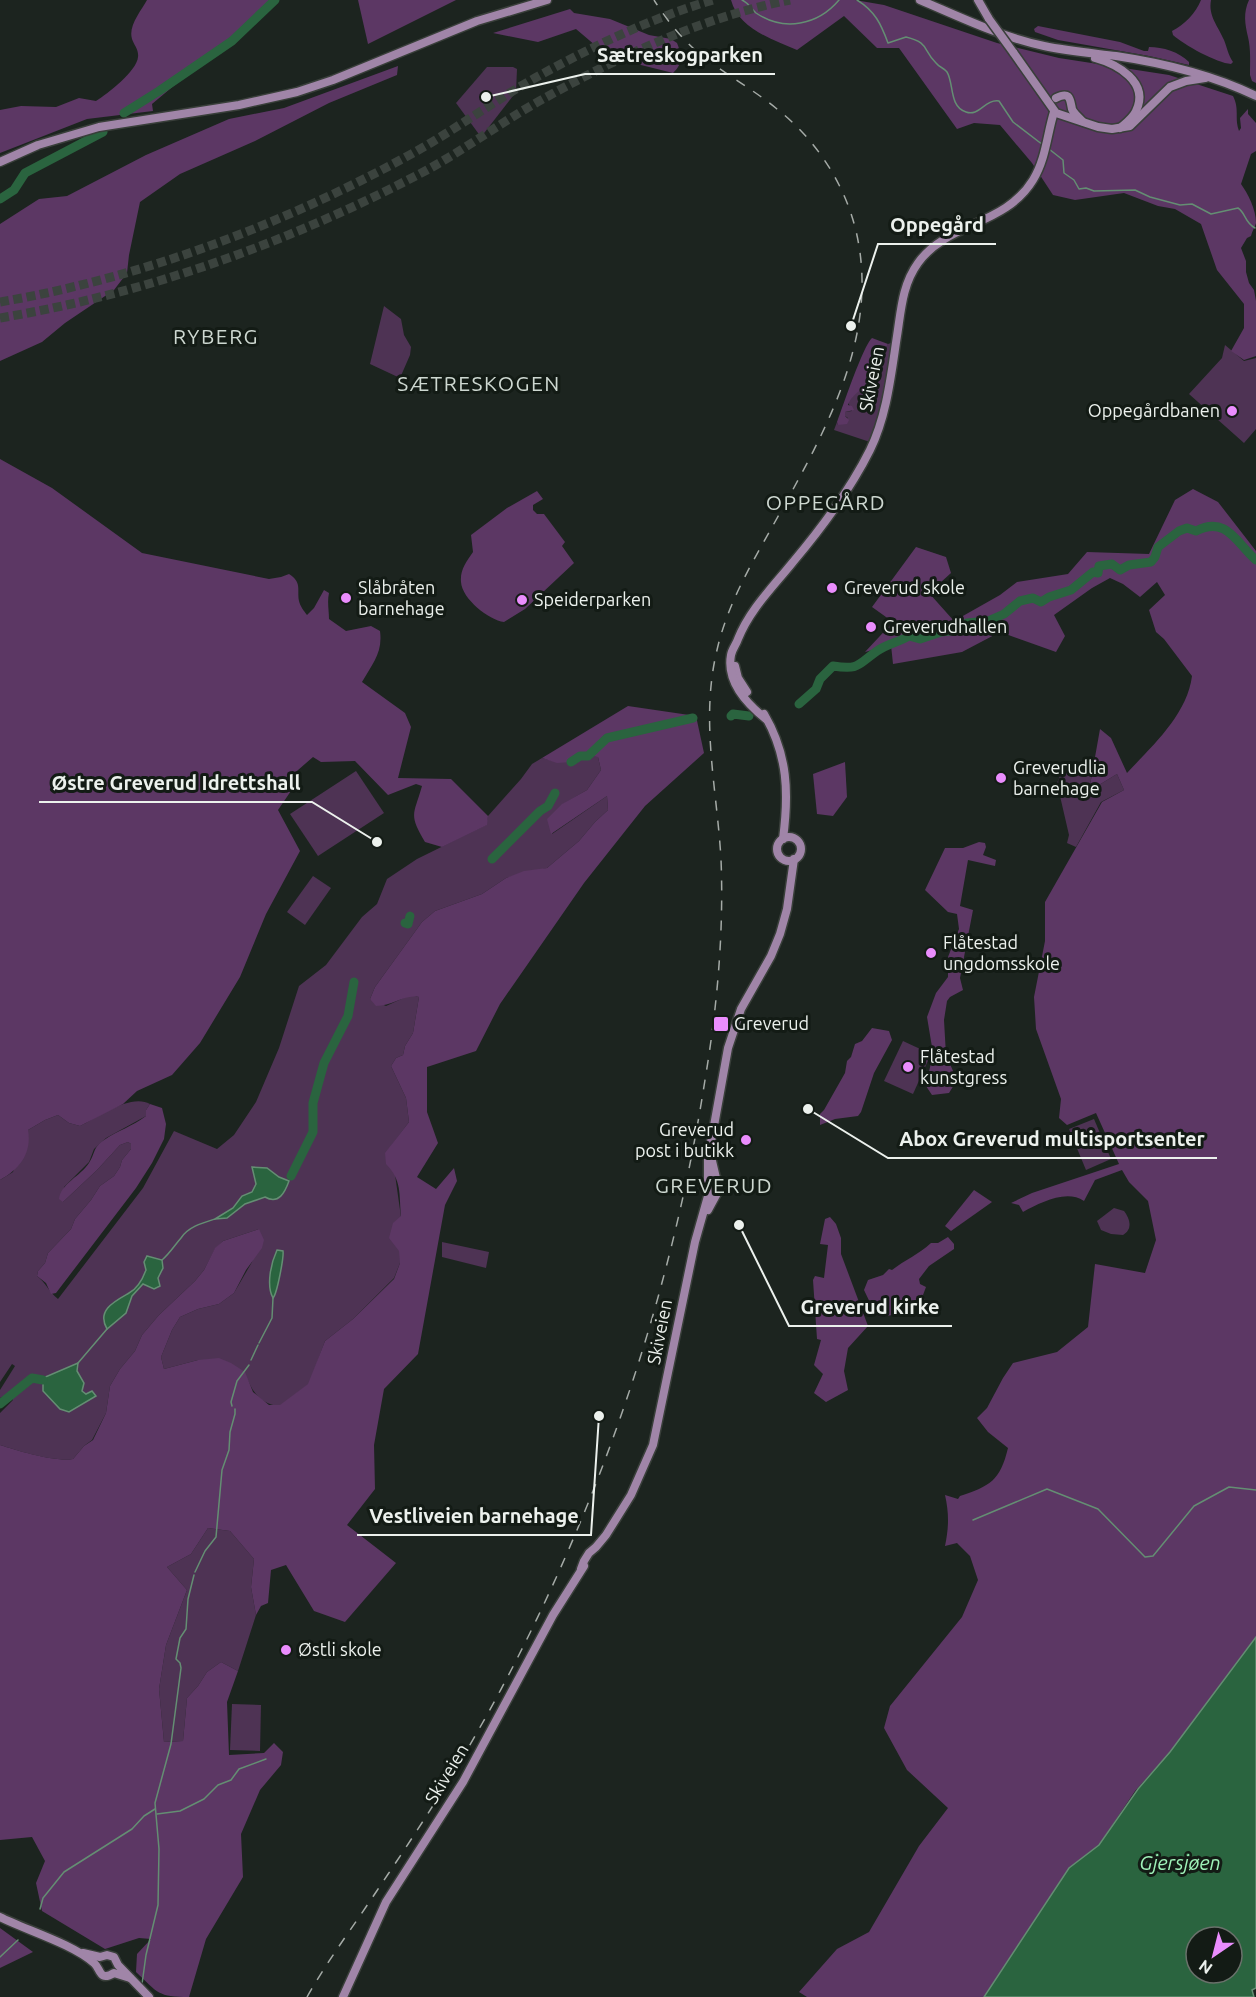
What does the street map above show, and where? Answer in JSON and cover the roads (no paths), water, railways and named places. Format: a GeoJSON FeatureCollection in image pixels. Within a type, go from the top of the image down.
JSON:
{"type":"FeatureCollection","features":[{"type":"Feature","properties":{"kind":"main road"},"geometry":{"type":"LineString","coordinates":[[0,162],[38,146],[91,129],[239,105],[297,92],[333,80],[477,21],[547,0]]}},
{"type":"Feature","properties":{"kind":"main road"},"geometry":{"type":"LineString","coordinates":[[920,0],[1018,39],[1075,52],[1152,63],[1211,78],[1256,96]]}},
{"type":"Feature","properties":{"kind":"main road"},"geometry":{"type":"LineString","coordinates":[[978,0],[1041,92],[1060,109],[1084,123],[1103,128],[1120,128],[1135,123],[1170,87],[1186,81],[1211,78]]}},
{"type":"Feature","properties":{"kind":"main road"},"geometry":{"type":"LineString","coordinates":[[1075,52],[1118,66],[1134,81],[1138,91],[1138,105],[1135,114],[1120,128]]}},
{"type":"Feature","properties":{"kind":"main road","name":"Skiveien"},"geometry":{"type":"LineString","coordinates":[[787,838],[784,763],[776,737],[738,678],[734,665],[737,642],[750,613],[801,552],[867,456],[879,428],[885,405],[904,291],[918,263],[938,243],[1010,207],[1029,188],[1038,173],[1050,129],[1060,109]]}},
{"type":"Feature","properties":{"kind":"main road"},"geometry":{"type":"LineString","coordinates":[[787,838],[799,842],[801,849],[799,855],[790,860],[779,855],[777,850],[778,844],[787,838]]}},
{"type":"Feature","properties":{"kind":"main road"},"geometry":{"type":"LineString","coordinates":[[712,1179],[721,1184],[721,1189],[713,1192],[707,1187],[712,1179],[710,1152],[730,1039],[741,1009],[771,956],[780,934],[787,909],[790,860]]}},
{"type":"Feature","properties":{"kind":"main road","name":"Skiveien"},"geometry":{"type":"LineString","coordinates":[[343,1997],[386,1902],[463,1782],[553,1615],[582,1569],[584,1561],[631,1495],[651,1450],[702,1217],[713,1192]]}},
{"type":"Feature","properties":{"kind":"main road"},"geometry":{"type":"LineString","coordinates":[[0,1917],[98,1961]]}},
{"type":"Feature","properties":{"kind":"main road"},"geometry":{"type":"LineString","coordinates":[[98,1961],[107,1954],[112,1956],[115,1959],[116,1969]]}},
{"type":"Feature","properties":{"kind":"main road"},"geometry":{"type":"LineString","coordinates":[[98,1961],[99,1972],[103,1975],[110,1975],[116,1969]]}},
{"type":"Feature","properties":{"kind":"main road"},"geometry":{"type":"LineString","coordinates":[[116,1969],[130,1978],[149,1997]]}},
{"type":"Feature","properties":{"kind":"water"},"geometry":{"type":"Polygon","coordinates":[[[252,1167],[267,1168],[289,1181],[281,1196],[274,1199],[265,1197],[245,1204],[227,1218],[215,1219],[233,1208],[242,1196],[252,1192],[256,1184],[252,1167]]]}},
{"type":"Feature","properties":{"kind":"water"},"geometry":{"type":"Polygon","coordinates":[[[277,1250],[283,1251],[283,1255],[273,1298],[270,1274],[277,1250]]]}},
{"type":"Feature","properties":{"kind":"water"},"geometry":{"type":"Polygon","coordinates":[[[147,1256],[162,1260],[163,1268],[158,1278],[160,1286],[154,1289],[143,1284],[132,1296],[126,1313],[107,1329],[104,1322],[105,1311],[137,1286],[146,1270],[144,1262],[147,1256]]]}},
{"type":"Feature","properties":{"kind":"water"},"geometry":{"type":"Polygon","coordinates":[[[78,1363],[77,1371],[84,1383],[82,1391],[86,1394],[92,1391],[96,1396],[69,1412],[60,1409],[43,1391],[43,1378],[78,1363]]]}},
{"type":"Feature","properties":{"kind":"water","name":"Gjersjøen"},"geometry":{"type":"Polygon","coordinates":[[[1256,1637],[1256,1988],[1252,1990],[1254,1997],[984,1997],[1069,1868],[1099,1845],[1138,1789],[1170,1752],[1256,1637]]]}},
{"type":"Feature","properties":{"kind":"waterway"},"geometry":{"type":"LineString","coordinates":[[124,113],[232,41],[275,0]]}},
{"type":"Feature","properties":{"kind":"waterway"},"geometry":{"type":"LineString","coordinates":[[742,0],[756,13],[767,19],[789,24],[811,20],[831,9],[839,0]]}},
{"type":"Feature","properties":{"kind":"waterway"},"geometry":{"type":"LineString","coordinates":[[857,0],[877,18],[888,43],[906,37],[922,44],[937,64],[947,72],[954,100],[961,109],[971,113],[994,101],[999,101],[1013,122],[1043,145]]}},
{"type":"Feature","properties":{"kind":"waterway"},"geometry":{"type":"LineString","coordinates":[[0,199],[14,190],[25,173],[103,132]]}},
{"type":"Feature","properties":{"kind":"waterway"},"geometry":{"type":"LineString","coordinates":[[1049,149],[1063,160],[1064,173],[1074,180],[1079,189],[1135,190],[1150,197],[1180,205],[1192,204],[1211,214],[1238,208],[1255,228]]}},
{"type":"Feature","properties":{"kind":"waterway"},"geometry":{"type":"LineString","coordinates":[[799,704],[816,689],[820,679],[833,666],[854,667],[881,649],[909,636],[920,639],[941,632],[958,630],[967,623],[988,621],[1004,614],[1020,601],[1033,598],[1041,602],[1071,590],[1093,572],[1098,573],[1099,566],[1112,564],[1120,570],[1129,565],[1151,562],[1158,547],[1179,531],[1187,528],[1196,531],[1207,527],[1224,529],[1256,560]]}},
{"type":"Feature","properties":{"kind":"waterway"},"geometry":{"type":"LineString","coordinates":[[731,716],[733,714],[749,716]]}},
{"type":"Feature","properties":{"kind":"waterway"},"geometry":{"type":"LineString","coordinates":[[571,762],[580,756],[588,756],[607,738],[693,718]]}},
{"type":"Feature","properties":{"kind":"waterway"},"geometry":{"type":"LineString","coordinates":[[492,859],[540,811],[548,806],[555,793]]}},
{"type":"Feature","properties":{"kind":"waterway"},"geometry":{"type":"LineString","coordinates":[[405,923],[408,924],[410,916]]}},
{"type":"Feature","properties":{"kind":"waterway"},"geometry":{"type":"LineString","coordinates":[[291,1176],[313,1132],[313,1103],[324,1063],[348,1016],[354,982]]}},
{"type":"Feature","properties":{"kind":"waterway"},"geometry":{"type":"LineString","coordinates":[[162,1260],[187,1231],[215,1219]]}},
{"type":"Feature","properties":{"kind":"waterway"},"geometry":{"type":"LineString","coordinates":[[259,1343],[272,1318],[273,1298]]}},
{"type":"Feature","properties":{"kind":"waterway"},"geometry":{"type":"LineString","coordinates":[[78,1363],[107,1329]]}},
{"type":"Feature","properties":{"kind":"waterway"},"geometry":{"type":"LineString","coordinates":[[251,1360],[258,1345]]}},
{"type":"Feature","properties":{"kind":"waterway"},"geometry":{"type":"LineString","coordinates":[[232,1406],[237,1381],[249,1365]]}},
{"type":"Feature","properties":{"kind":"waterway"},"geometry":{"type":"LineString","coordinates":[[0,1404],[32,1378],[43,1380]]}},
{"type":"Feature","properties":{"kind":"waterway"},"geometry":{"type":"LineString","coordinates":[[195,1572],[205,1551],[216,1537],[222,1470],[229,1450],[235,1409]]}},
{"type":"Feature","properties":{"kind":"waterway"},"geometry":{"type":"LineString","coordinates":[[973,1520],[1047,1489],[1098,1509],[1145,1557],[1153,1556],[1194,1506],[1229,1487],[1256,1490]]}},
{"type":"Feature","properties":{"kind":"waterway"},"geometry":{"type":"LineString","coordinates":[[142,1984],[146,1955],[158,1905],[159,1849],[155,1803],[171,1744],[181,1668],[176,1659],[180,1638],[186,1629],[188,1599],[194,1575]]}},
{"type":"Feature","properties":{"kind":"waterway"},"geometry":{"type":"LineString","coordinates":[[157,1814],[180,1811],[204,1799],[218,1785],[231,1780],[239,1769],[266,1759]]}},
{"type":"Feature","properties":{"kind":"waterway"},"geometry":{"type":"LineString","coordinates":[[40,1909],[43,1898],[64,1872],[132,1829],[144,1816],[155,1809]]}},
{"type":"Feature","properties":{"kind":"waterway"},"geometry":{"type":"LineString","coordinates":[[0,1957],[18,1940]]}},
{"type":"Feature","properties":{"kind":"tunnel"},"geometry":{"type":"LineString","coordinates":[[0,302],[108,278],[214,244],[266,224],[317,202],[415,152],[535,78],[578,55],[644,24],[713,0]]}},
{"type":"Feature","properties":{"kind":"tunnel"},"geometry":{"type":"LineString","coordinates":[[0,318],[56,307],[165,279],[325,220],[427,170],[543,99],[632,53],[694,27],[758,7],[790,0]]}},
{"type":"Feature","properties":{"kind":"railway"},"geometry":{"type":"LineString","coordinates":[[307,1997],[441,1793],[508,1676],[548,1596],[584,1513],[645,1343],[669,1256],[689,1169],[705,1080],[719,970],[721,859],[710,728],[712,676],[717,650],[721,634],[740,588],[810,458],[843,384],[854,346],[861,307],[862,267],[855,227],[843,193],[826,162],[791,121],[697,52],[677,31],[654,0]]}},
{"type":"Feature","properties":{"kind":"place","name":"Sætreskogparken"},"geometry":{"type":"Point","coordinates":[486,97]}},
{"type":"Feature","properties":{"kind":"place","name":"Oppegård"},"geometry":{"type":"Point","coordinates":[851,326]}},
{"type":"Feature","properties":{"kind":"place","name":"Oppegårdbanen"},"geometry":{"type":"Point","coordinates":[1232,411]}},
{"type":"Feature","properties":{"kind":"place","name":"Greverud skole"},"geometry":{"type":"Point","coordinates":[832,588]}},
{"type":"Feature","properties":{"kind":"place","name":"Slåbråten barnehage"},"geometry":{"type":"Point","coordinates":[346,598]}},
{"type":"Feature","properties":{"kind":"place","name":"Speiderparken"},"geometry":{"type":"Point","coordinates":[522,600]}},
{"type":"Feature","properties":{"kind":"place","name":"Greverudhallen"},"geometry":{"type":"Point","coordinates":[871,627]}},
{"type":"Feature","properties":{"kind":"place","name":"Greverudlia barnehage"},"geometry":{"type":"Point","coordinates":[1001,778]}},
{"type":"Feature","properties":{"kind":"place","name":"Østre Greverud Idrettshall"},"geometry":{"type":"Point","coordinates":[377,842]}},
{"type":"Feature","properties":{"kind":"place","name":"Flåtestad ungdomsskole"},"geometry":{"type":"Point","coordinates":[931,953]}},
{"type":"Feature","properties":{"kind":"place","name":"Greverud"},"geometry":{"type":"Point","coordinates":[721,1024]}},
{"type":"Feature","properties":{"kind":"place","name":"Flåtestad kunstgress"},"geometry":{"type":"Point","coordinates":[908,1067]}},
{"type":"Feature","properties":{"kind":"place","name":"Abox Greverud multisportsenter"},"geometry":{"type":"Point","coordinates":[808,1109]}},
{"type":"Feature","properties":{"kind":"place","name":"Greverud post i butikk"},"geometry":{"type":"Point","coordinates":[746,1140]}},
{"type":"Feature","properties":{"kind":"place","name":"Greverud kirke"},"geometry":{"type":"Point","coordinates":[739,1225]}},
{"type":"Feature","properties":{"kind":"place","name":"Vestliveien barnehage"},"geometry":{"type":"Point","coordinates":[599,1416]}},
{"type":"Feature","properties":{"kind":"place","name":"Østli skole"},"geometry":{"type":"Point","coordinates":[286,1650]}},
{"type":"Feature","properties":{"kind":"district","name":"RYBERG"},"geometry":{"type":"Point","coordinates":[216,337]}},
{"type":"Feature","properties":{"kind":"district","name":"SÆTRESKOGEN"},"geometry":{"type":"Point","coordinates":[479,384]}},
{"type":"Feature","properties":{"kind":"district","name":"OPPEGÅRD"},"geometry":{"type":"Point","coordinates":[826,503]}},
{"type":"Feature","properties":{"kind":"district","name":"GREVERUD"},"geometry":{"type":"Point","coordinates":[714,1186]}}]}
